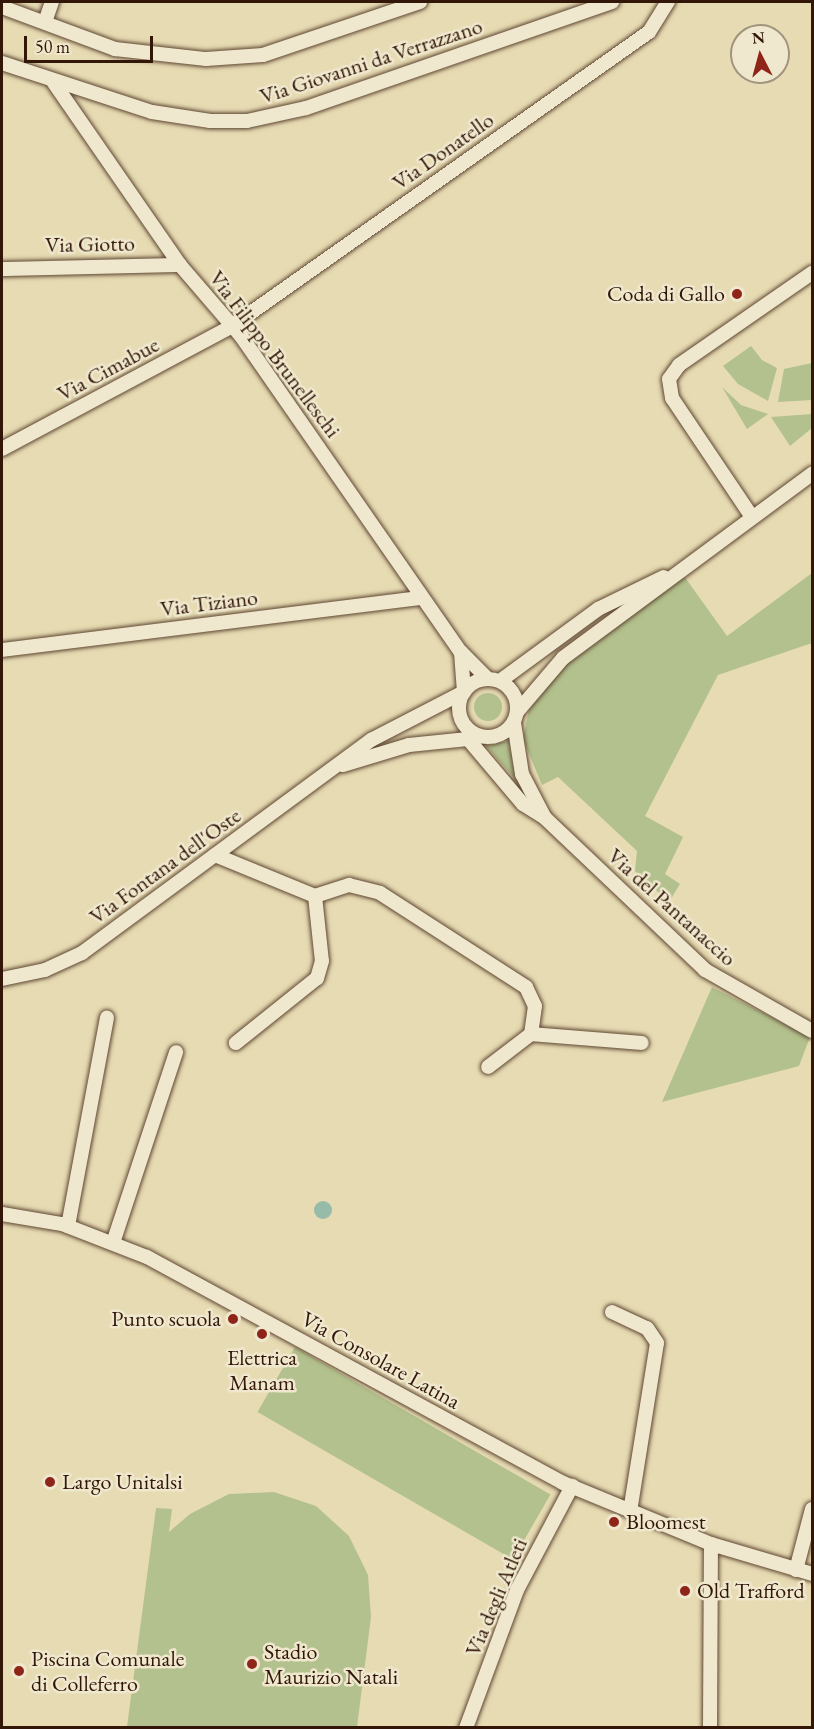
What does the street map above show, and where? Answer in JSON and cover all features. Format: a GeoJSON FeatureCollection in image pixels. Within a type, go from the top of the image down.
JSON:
{"type":"FeatureCollection","features":[{"type":"Feature","properties":{"kind":"street"},"geometry":{"type":"LineString","coordinates":[[45,22],[52,2]]}},
{"type":"Feature","properties":{"kind":"street"},"geometry":{"type":"LineString","coordinates":[[2,7],[115,49],[239,58],[287,48],[420,2]]}},
{"type":"Feature","properties":{"kind":"street","name":"Via Giovanni da Verrazzano"},"geometry":{"type":"LineString","coordinates":[[2,63],[54,83],[180,118],[262,119],[612,2]]}},
{"type":"Feature","properties":{"kind":"street","name":"Via Donatello"},"geometry":{"type":"LineString","coordinates":[[232,326],[643,37],[663,4]]}},
{"type":"Feature","properties":{"kind":"street","name":"Via Filippo Brunelleschi"},"geometry":{"type":"LineString","coordinates":[[54,83],[180,265],[232,326],[421,598],[461,652],[494,680]]}},
{"type":"Feature","properties":{"kind":"street","name":"Via Giotto"},"geometry":{"type":"LineString","coordinates":[[2,269],[180,265]]}},
{"type":"Feature","properties":{"kind":"street"},"geometry":{"type":"LineString","coordinates":[[752,517],[672,398],[669,379],[679,365],[813,273]]}},
{"type":"Feature","properties":{"kind":"street","name":"Via Cimabue"},"geometry":{"type":"LineString","coordinates":[[2,448],[232,326]]}},
{"type":"Feature","properties":{"kind":"street"},"geometry":{"type":"LineString","coordinates":[[461,652],[464,692],[461,718],[470,736],[500,735],[556,664],[672,574],[813,474]]}},
{"type":"Feature","properties":{"kind":"street"},"geometry":{"type":"LineString","coordinates":[[464,692],[494,680],[606,604],[672,574]]}},
{"type":"Feature","properties":{"kind":"street","name":"Via Tiziano"},"geometry":{"type":"LineString","coordinates":[[2,650],[421,598]]}},
{"type":"Feature","properties":{"kind":"street"},"geometry":{"type":"LineString","coordinates":[[494,680],[514,694],[516,717]]}},
{"type":"Feature","properties":{"kind":"street","name":"Via Fontana dell'Oste"},"geometry":{"type":"LineString","coordinates":[[2,979],[45,970],[75,957],[343,765],[377,736],[464,692]]}},
{"type":"Feature","properties":{"kind":"street","name":"Via del Pantanaccio"},"geometry":{"type":"LineString","coordinates":[[516,717],[522,774],[545,818]]}},
{"type":"Feature","properties":{"kind":"street","name":"Via del Pantanaccio"},"geometry":{"type":"LineString","coordinates":[[470,736],[524,804],[545,818],[705,970],[811,1025]]}},
{"type":"Feature","properties":{"kind":"street","name":"Via Fontana dell'Oste"},"geometry":{"type":"LineString","coordinates":[[343,765],[408,745],[470,736]]}},
{"type":"Feature","properties":{"kind":"street"},"geometry":{"type":"LineString","coordinates":[[215,855],[315,896],[357,886],[402,904],[526,987],[536,1006],[531,1035]]}},
{"type":"Feature","properties":{"kind":"street"},"geometry":{"type":"LineString","coordinates":[[236,1043],[317,978],[322,961],[315,896]]}},
{"type":"Feature","properties":{"kind":"street"},"geometry":{"type":"LineString","coordinates":[[68,1226],[107,1018]]}},
{"type":"Feature","properties":{"kind":"street"},"geometry":{"type":"LineString","coordinates":[[488,1067],[531,1035],[642,1043]]}},
{"type":"Feature","properties":{"kind":"street"},"geometry":{"type":"LineString","coordinates":[[113,1243],[176,1052]]}},
{"type":"Feature","properties":{"kind":"street","name":"Via Consolare Latina"},"geometry":{"type":"LineString","coordinates":[[2,1214],[68,1226],[113,1243],[177,1272],[572,1486],[711,1544],[813,1574]]}},
{"type":"Feature","properties":{"kind":"street"},"geometry":{"type":"LineString","coordinates":[[612,1312],[647,1328],[657,1343],[630,1511]]}},
{"type":"Feature","properties":{"kind":"street","name":"Via degli Atleti"},"geometry":{"type":"LineString","coordinates":[[466,1728],[517,1590],[572,1486]]}},
{"type":"Feature","properties":{"kind":"street"},"geometry":{"type":"LineString","coordinates":[[796,1570],[813,1509]]}},
{"type":"Feature","properties":{"kind":"street"},"geometry":{"type":"LineString","coordinates":[[710,1728],[711,1544]]}},
{"type":"Feature","properties":{"kind":"green space"},"geometry":{"type":"Polygon","coordinates":[[[751,346],[762,360],[777,368],[768,401],[738,384],[723,366],[751,346]]]}},
{"type":"Feature","properties":{"kind":"green space"},"geometry":{"type":"Polygon","coordinates":[[[812,363],[812,400],[778,402],[784,369],[812,363]]]}},
{"type":"Feature","properties":{"kind":"green space"},"geometry":{"type":"Polygon","coordinates":[[[722,387],[741,405],[768,414],[747,429],[722,387]]]}},
{"type":"Feature","properties":{"kind":"green space"},"geometry":{"type":"Polygon","coordinates":[[[812,414],[812,428],[790,446],[771,417],[812,414]]]}},
{"type":"Feature","properties":{"kind":"green space"},"geometry":{"type":"Polygon","coordinates":[[[812,573],[812,643],[718,675],[645,816],[683,837],[665,874],[680,884],[669,902],[635,871],[637,851],[558,777],[542,785],[523,739],[532,694],[548,672],[684,576],[727,636],[812,573]]]}},
{"type":"Feature","properties":{"kind":"green space"},"geometry":{"type":"Polygon","coordinates":[[[488,693],[498,697],[502,707],[498,717],[488,721],[478,717],[474,707],[478,697],[488,693]]]}},
{"type":"Feature","properties":{"kind":"green space"},"geometry":{"type":"Polygon","coordinates":[[[509,741],[513,764],[519,783],[486,746],[509,741]]]}},
{"type":"Feature","properties":{"kind":"green space"},"geometry":{"type":"Polygon","coordinates":[[[712,987],[810,1037],[799,1066],[662,1102],[712,987]]]}},
{"type":"Feature","properties":{"kind":"green space"},"geometry":{"type":"Polygon","coordinates":[[[295,1347],[550,1494],[513,1559],[258,1412],[295,1347]]]}},
{"type":"Feature","properties":{"kind":"green space"},"geometry":{"type":"Polygon","coordinates":[[[274,1492],[316,1506],[349,1536],[368,1575],[371,1617],[357,1727],[127,1727],[156,1508],[172,1509],[169,1532],[190,1514],[229,1494],[274,1492]]]}},
{"type":"Feature","properties":{"kind":"shaded area"},"geometry":{"type":"Polygon","coordinates":[[[319,1201],[327,1201],[332,1206],[330,1217],[319,1219],[314,1214],[314,1206],[319,1201]]]}},
{"type":"Feature","properties":{"kind":"place","name":"Coda di Gallo"},"geometry":{"type":"Point","coordinates":[737,294]}},
{"type":"Feature","properties":{"kind":"place","name":"Punto scuola"},"geometry":{"type":"Point","coordinates":[233,1319]}},
{"type":"Feature","properties":{"kind":"place","name":"Elettrica Manam"},"geometry":{"type":"Point","coordinates":[262,1334]}},
{"type":"Feature","properties":{"kind":"place","name":"Largo Unitalsi"},"geometry":{"type":"Point","coordinates":[50,1482]}},
{"type":"Feature","properties":{"kind":"place","name":"Bloomest"},"geometry":{"type":"Point","coordinates":[614,1522]}},
{"type":"Feature","properties":{"kind":"place","name":"Old Trafford"},"geometry":{"type":"Point","coordinates":[685,1591]}},
{"type":"Feature","properties":{"kind":"place","name":"Stadio Maurizio Natali"},"geometry":{"type":"Point","coordinates":[252,1664]}},
{"type":"Feature","properties":{"kind":"place","name":"Piscina Comunale di Colleferro"},"geometry":{"type":"Point","coordinates":[19,1671]}}]}
